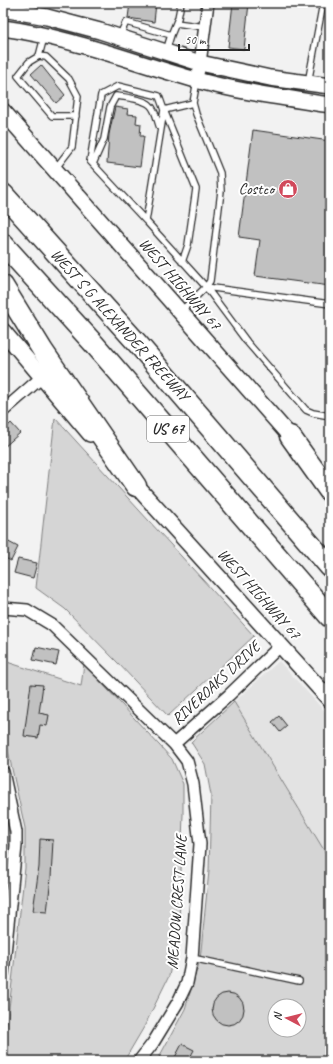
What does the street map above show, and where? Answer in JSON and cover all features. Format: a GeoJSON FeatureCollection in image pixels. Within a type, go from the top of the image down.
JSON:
{"type":"FeatureCollection","features":[{"type":"Feature","properties":{"kind":"highway","name":"WEST S G ALEXANDER FREEWAY"},"geometry":{"type":"LineString","coordinates":[[3,194],[138,344],[330,567]]}},
{"type":"Feature","properties":{"kind":"highway","name":"WEST S G ALEXANDER FREEWAY"},"geometry":{"type":"LineString","coordinates":[[3,244],[95,344],[330,617]]}},
{"type":"Feature","properties":{"kind":"highway"},"geometry":{"type":"LineString","coordinates":[[3,286],[43,351],[136,486]]}},
{"type":"Feature","properties":{"kind":"highway"},"geometry":{"type":"LineString","coordinates":[[290,436],[330,492]]}},
{"type":"Feature","properties":{"kind":"main road"},"geometry":{"type":"LineString","coordinates":[[3,9],[47,17],[119,37],[200,63],[270,78],[330,86]]}},
{"type":"Feature","properties":{"kind":"main road"},"geometry":{"type":"LineString","coordinates":[[44,35],[47,17]]}},
{"type":"Feature","properties":{"kind":"main road"},"geometry":{"type":"LineString","coordinates":[[3,28],[68,40],[197,80],[260,95],[330,105]]}},
{"type":"Feature","properties":{"kind":"main road"},"geometry":{"type":"LineString","coordinates":[[306,101],[308,84]]}},
{"type":"Feature","properties":{"kind":"main road","name":"WEST HIGHWAY 67"},"geometry":{"type":"LineString","coordinates":[[3,111],[330,482]]}},
{"type":"Feature","properties":{"kind":"main road","name":"WEST HIGHWAY 67"},"geometry":{"type":"LineString","coordinates":[[3,331],[136,486],[330,700]]}},
{"type":"Feature","properties":{"kind":"street"},"geometry":{"type":"LineString","coordinates":[[197,80],[208,3]]}},
{"type":"Feature","properties":{"kind":"street"},"geometry":{"type":"LineString","coordinates":[[3,411],[42,377]]}},
{"type":"Feature","properties":{"kind":"street","name":"MEADOW CREST LANE"},"geometry":{"type":"LineString","coordinates":[[3,608],[27,610],[52,625],[174,744],[187,761],[193,784],[200,844],[192,958],[187,983],[178,1002],[153,1043],[139,1061]]}},
{"type":"Feature","properties":{"kind":"street","name":"RIVEROAKS DRIVE"},"geometry":{"type":"LineString","coordinates":[[174,744],[229,695],[280,645]]}},
{"type":"Feature","properties":{"kind":"street"},"geometry":{"type":"LineString","coordinates":[[3,772],[16,832],[10,914],[3,973]]}},
{"type":"Feature","properties":{"kind":"lane"},"geometry":{"type":"LineString","coordinates":[[166,52],[181,3]]}},
{"type":"Feature","properties":{"kind":"lane"},"geometry":{"type":"LineString","coordinates":[[308,84],[323,3]]}},
{"type":"Feature","properties":{"kind":"lane"},"geometry":{"type":"LineString","coordinates":[[119,37],[126,22],[171,35]]}},
{"type":"Feature","properties":{"kind":"lane"},"geometry":{"type":"LineString","coordinates":[[176,23],[205,27]]}},
{"type":"Feature","properties":{"kind":"lane"},"geometry":{"type":"LineString","coordinates":[[39,56],[44,35]]}},
{"type":"Feature","properties":{"kind":"lane"},"geometry":{"type":"LineString","coordinates":[[55,169],[72,147],[76,116],[78,96],[69,79],[46,57],[39,56],[29,62],[18,76],[52,116],[76,116]]}},
{"type":"Feature","properties":{"kind":"lane"},"geometry":{"type":"LineString","coordinates":[[180,311],[206,287],[210,281],[221,191],[220,173],[193,103],[197,80]]}},
{"type":"Feature","properties":{"kind":"lane"},"geometry":{"type":"LineString","coordinates":[[182,262],[188,245],[196,189],[159,96],[118,86],[101,95],[90,161],[94,164],[182,262],[206,287],[247,342],[306,410],[313,413],[330,416]]}},
{"type":"Feature","properties":{"kind":"lane"},"geometry":{"type":"LineString","coordinates":[[94,164],[104,139],[110,107],[116,96],[130,98],[150,104],[160,131]]}},
{"type":"Feature","properties":{"kind":"lane"},"geometry":{"type":"LineString","coordinates":[[164,110],[193,103]]}},
{"type":"Feature","properties":{"kind":"lane"},"geometry":{"type":"LineString","coordinates":[[146,221],[164,110]]}},
{"type":"Feature","properties":{"kind":"lane"},"geometry":{"type":"LineString","coordinates":[[206,287],[330,304]]}},
{"type":"Feature","properties":{"kind":"lane"},"geometry":{"type":"LineString","coordinates":[[192,958],[299,981]]}},
{"type":"Feature","properties":{"kind":"shaded area"},"geometry":{"type":"Polygon","coordinates":[[[55,418],[254,636],[168,716],[65,609],[36,588],[55,418]]]}},
{"type":"Feature","properties":{"kind":"shaded area"},"geometry":{"type":"Polygon","coordinates":[[[279,661],[330,717],[330,860],[234,702],[279,661]]]}},
{"type":"Feature","properties":{"kind":"shaded area"},"geometry":{"type":"Polygon","coordinates":[[[7,662],[81,686],[84,664],[172,759],[183,784],[179,926],[169,976],[144,1027],[124,1061],[3,1061],[25,868],[25,828],[5,737],[3,696],[7,662]]]}},
{"type":"Feature","properties":{"kind":"shaded area"},"geometry":{"type":"Polygon","coordinates":[[[234,702],[330,860],[330,1061],[157,1061],[185,1009],[200,960],[209,871],[211,795],[205,764],[191,742],[234,702]]]}},
{"type":"Feature","properties":{"kind":"building"},"geometry":{"type":"Polygon","coordinates":[[[130,3],[156,3],[154,22],[128,18],[130,3]]]}},
{"type":"Feature","properties":{"kind":"building"},"geometry":{"type":"Polygon","coordinates":[[[233,3],[249,3],[244,49],[228,47],[233,3]]]}},
{"type":"Feature","properties":{"kind":"building"},"geometry":{"type":"Polygon","coordinates":[[[41,65],[65,95],[56,103],[31,74],[41,65]]]}},
{"type":"Feature","properties":{"kind":"building"},"geometry":{"type":"Polygon","coordinates":[[[115,107],[128,109],[127,114],[137,115],[136,123],[141,124],[140,136],[144,136],[140,167],[107,163],[109,134],[115,107]]]}},
{"type":"Feature","properties":{"kind":"building","name":"Costco"},"geometry":{"type":"Polygon","coordinates":[[[253,130],[330,141],[330,286],[255,276],[260,240],[239,237],[253,130]]]}},
{"type":"Feature","properties":{"kind":"building"},"geometry":{"type":"Polygon","coordinates":[[[11,423],[20,433],[3,448],[3,431],[11,423]]]}},
{"type":"Feature","properties":{"kind":"building"},"geometry":{"type":"Polygon","coordinates":[[[3,539],[18,547],[11,561],[3,557],[3,539]]]}},
{"type":"Feature","properties":{"kind":"building"},"geometry":{"type":"Polygon","coordinates":[[[18,559],[37,563],[33,578],[14,573],[18,559]]]}},
{"type":"Feature","properties":{"kind":"building"},"geometry":{"type":"Polygon","coordinates":[[[36,647],[59,652],[56,665],[33,660],[36,647]]]}},
{"type":"Feature","properties":{"kind":"building"},"geometry":{"type":"Polygon","coordinates":[[[31,684],[43,685],[39,713],[49,715],[47,726],[40,725],[38,738],[24,736],[31,684]]]}},
{"type":"Feature","properties":{"kind":"building"},"geometry":{"type":"Polygon","coordinates":[[[279,716],[287,726],[280,732],[272,722],[279,716]]]}},
{"type":"Feature","properties":{"kind":"building"},"geometry":{"type":"Polygon","coordinates":[[[40,839],[53,840],[47,912],[33,911],[39,867],[40,839]]]}},
{"type":"Feature","properties":{"kind":"building"},"geometry":{"type":"Polygon","coordinates":[[[225,993],[231,993],[240,997],[244,1009],[240,1021],[231,1025],[225,1025],[216,1021],[212,1012],[212,1006],[216,997],[225,993]]]}},
{"type":"Feature","properties":{"kind":"building"},"geometry":{"type":"Polygon","coordinates":[[[182,1044],[194,1050],[188,1061],[173,1061],[182,1044]]]}},
{"type":"Feature","properties":{"kind":"place","name":"Costco"},"geometry":{"type":"Point","coordinates":[288,189]}}]}
